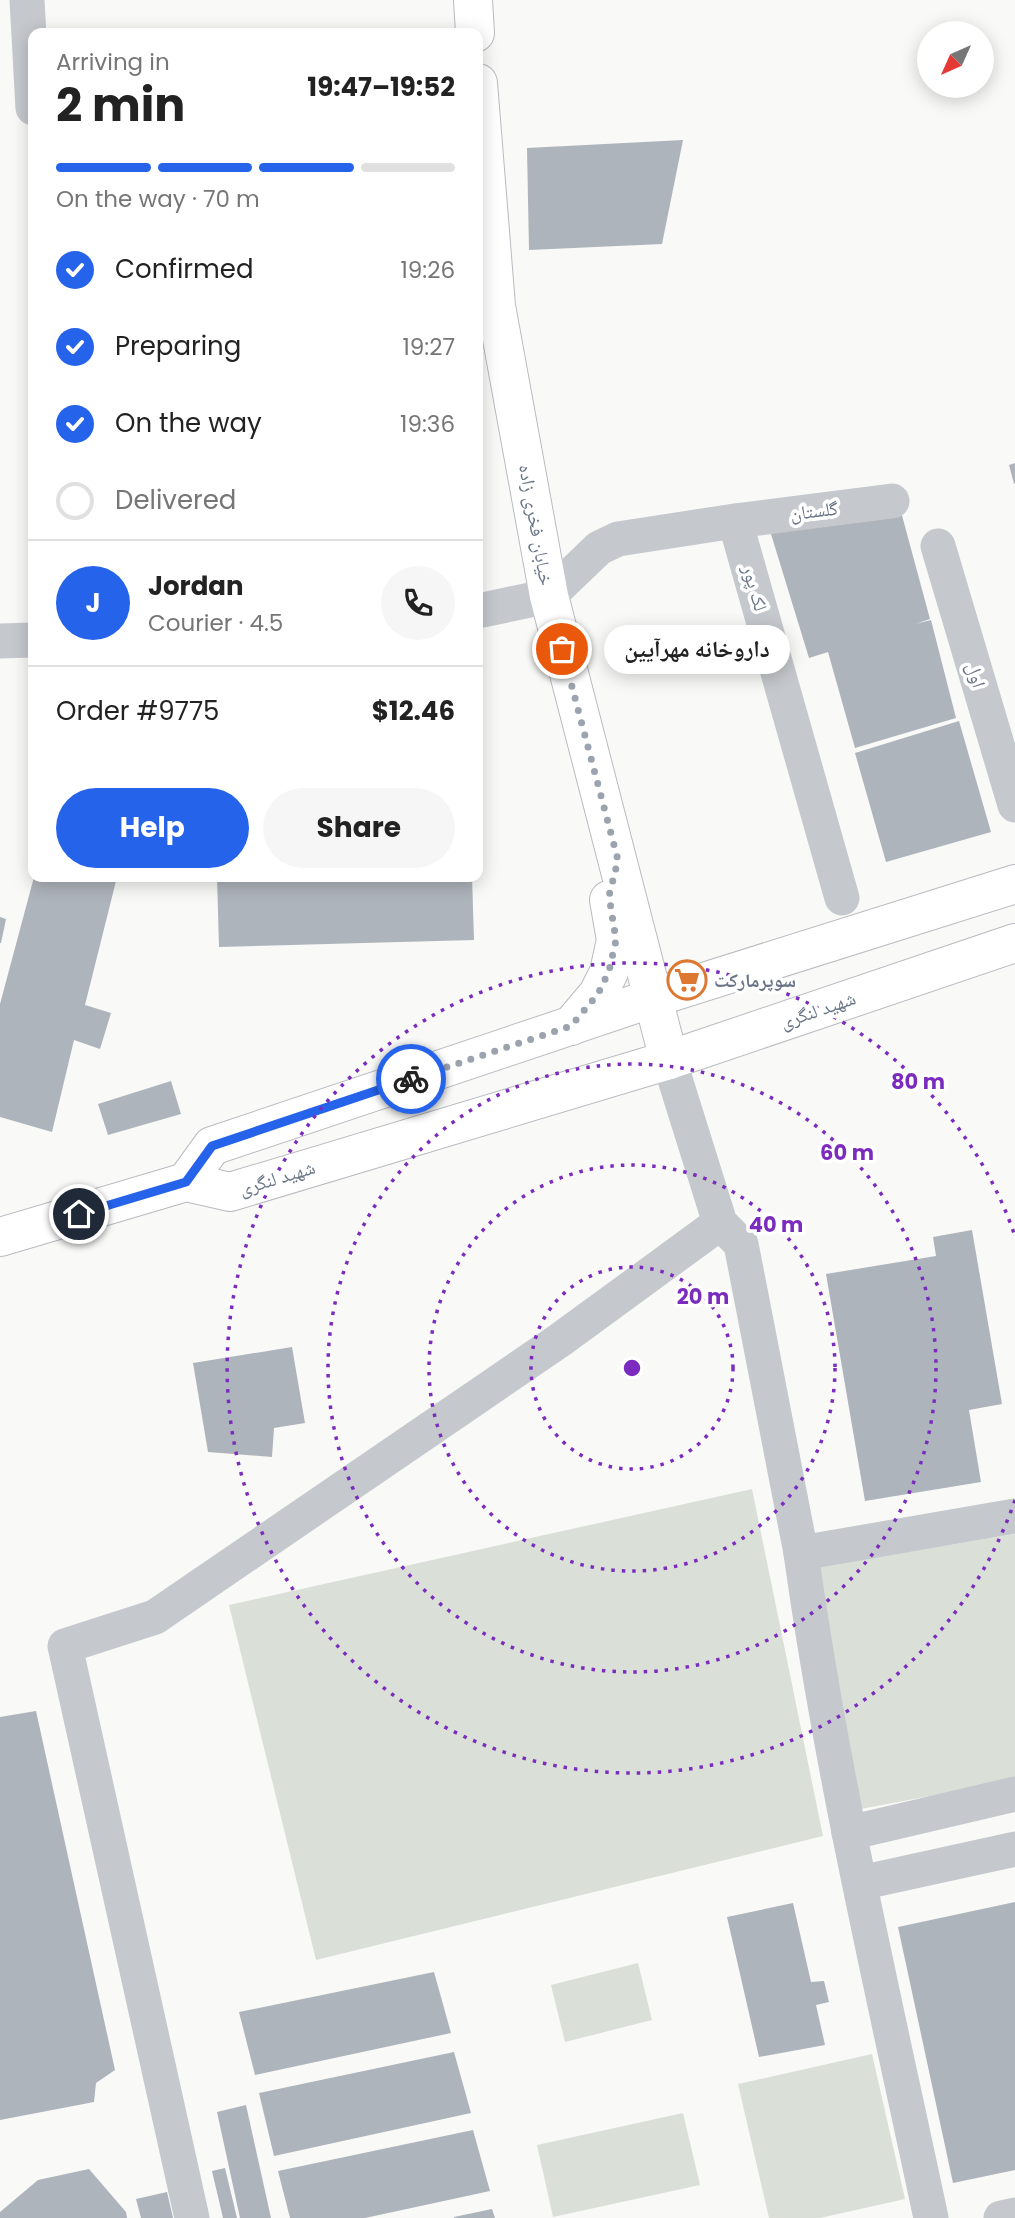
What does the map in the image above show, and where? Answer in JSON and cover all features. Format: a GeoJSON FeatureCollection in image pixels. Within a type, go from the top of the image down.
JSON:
{"type":"FeatureCollection","features":[{"type":"Feature","properties":{"kind":"main road"},"geometry":{"type":"LineString","coordinates":[[473,0],[475,28]]}},
{"type":"Feature","properties":{"kind":"main road","name":"خیابان فخری زاده"},"geometry":{"type":"LineString","coordinates":[[483,145],[496,306],[549,596],[669,1060]]}},
{"type":"Feature","properties":{"kind":"main road"},"geometry":{"type":"LineString","coordinates":[[571,1026],[598,994],[609,971],[616,940],[609,896],[618,860]]}},
{"type":"Feature","properties":{"kind":"main road"},"geometry":{"type":"LineString","coordinates":[[0,1237],[186,1182],[212,1146],[653,998],[1015,884]]}},
{"type":"Feature","properties":{"kind":"main road","name":"شهید لنگری"},"geometry":{"type":"LineString","coordinates":[[186,1182],[230,1192],[669,1060],[1015,943]]}},
{"type":"Feature","properties":{"kind":"street"},"geometry":{"type":"LineString","coordinates":[[27,0],[29,28]]}},
{"type":"Feature","properties":{"kind":"street","name":"گلستان"},"geometry":{"type":"LineString","coordinates":[[735,520],[892,501]]}},
{"type":"Feature","properties":{"kind":"street"},"geometry":{"type":"LineString","coordinates":[[483,610],[549,596],[608,542],[618,538],[735,520]]}},
{"type":"Feature","properties":{"kind":"street","name":"لک پور"},"geometry":{"type":"LineString","coordinates":[[735,520],[842,898]]}},
{"type":"Feature","properties":{"kind":"street","name":"اول"},"geometry":{"type":"LineString","coordinates":[[938,546],[1015,805]]}},
{"type":"Feature","properties":{"kind":"street"},"geometry":{"type":"LineString","coordinates":[[0,641],[28,640]]}},
{"type":"Feature","properties":{"kind":"street"},"geometry":{"type":"LineString","coordinates":[[669,1060],[720,1223],[741,1244],[801,1553],[814,1648],[849,1833],[930,2218]]}},
{"type":"Feature","properties":{"kind":"street"},"geometry":{"type":"LineString","coordinates":[[192,2218],[65,1646],[155,1617],[560,1340],[720,1223]]}},
{"type":"Feature","properties":{"kind":"street"},"geometry":{"type":"LineString","coordinates":[[801,1553],[1015,1516]]}},
{"type":"Feature","properties":{"kind":"street"},"geometry":{"type":"LineString","coordinates":[[849,1833],[1015,1794]]}},
{"type":"Feature","properties":{"kind":"street"},"geometry":{"type":"LineString","coordinates":[[860,1883],[1015,1849]]}},
{"type":"Feature","properties":{"kind":"street"},"geometry":{"type":"LineString","coordinates":[[1001,2218],[1015,2215]]}},
{"type":"Feature","properties":{"kind":"shaded area"},"geometry":{"type":"Polygon","coordinates":[[[752,1489],[823,1836],[316,1960],[229,1605],[752,1489]]]}},
{"type":"Feature","properties":{"kind":"shaded area"},"geometry":{"type":"Polygon","coordinates":[[[1015,1534],[1015,1780],[861,1809],[818,1567],[1015,1534]]]}},
{"type":"Feature","properties":{"kind":"shaded area"},"geometry":{"type":"Polygon","coordinates":[[[638,1963],[652,2020],[565,2042],[551,1985],[638,1963]]]}},
{"type":"Feature","properties":{"kind":"shaded area"},"geometry":{"type":"Polygon","coordinates":[[[872,2054],[905,2199],[820,2218],[769,2218],[738,2084],[872,2054]]]}},
{"type":"Feature","properties":{"kind":"shaded area"},"geometry":{"type":"Polygon","coordinates":[[[683,2113],[700,2185],[553,2217],[537,2145],[683,2113]]]}},
{"type":"Feature","properties":{"kind":"building"},"geometry":{"type":"Polygon","coordinates":[[[683,140],[662,244],[529,250],[527,148],[683,140]]]}},
{"type":"Feature","properties":{"kind":"building"},"geometry":{"type":"Polygon","coordinates":[[[1015,463],[1015,483],[1014,484],[1009,465],[1015,463]]]}},
{"type":"Feature","properties":{"kind":"building"},"geometry":{"type":"Polygon","coordinates":[[[900,508],[930,619],[915,624],[931,620],[956,718],[855,748],[828,652],[809,658],[767,521],[900,508]]]}},
{"type":"Feature","properties":{"kind":"building"},"geometry":{"type":"Polygon","coordinates":[[[959,721],[991,832],[886,862],[855,753],[959,721]]]}},
{"type":"Feature","properties":{"kind":"building"},"geometry":{"type":"Polygon","coordinates":[[[33,882],[116,882],[85,1005],[111,1013],[100,1049],[74,1040],[52,1132],[0,1117],[0,1004],[33,882]]]}},
{"type":"Feature","properties":{"kind":"building"},"geometry":{"type":"Polygon","coordinates":[[[217,882],[472,882],[474,940],[219,947],[217,882]]]}},
{"type":"Feature","properties":{"kind":"building"},"geometry":{"type":"Polygon","coordinates":[[[0,917],[6,919],[1,943],[0,943],[0,917]]]}},
{"type":"Feature","properties":{"kind":"building"},"geometry":{"type":"Polygon","coordinates":[[[171,1081],[181,1114],[108,1135],[98,1104],[171,1081]]]}},
{"type":"Feature","properties":{"kind":"building"},"geometry":{"type":"Polygon","coordinates":[[[972,1230],[1002,1404],[969,1410],[981,1482],[865,1501],[826,1274],[936,1256],[933,1237],[972,1230]]]}},
{"type":"Feature","properties":{"kind":"building"},"geometry":{"type":"Polygon","coordinates":[[[292,1347],[305,1423],[274,1428],[272,1457],[208,1452],[193,1363],[292,1347]]]}},
{"type":"Feature","properties":{"kind":"building"},"geometry":{"type":"Polygon","coordinates":[[[36,1711],[115,2070],[96,2083],[94,2102],[0,2120],[0,1717],[36,1711]]]}},
{"type":"Feature","properties":{"kind":"building"},"geometry":{"type":"Polygon","coordinates":[[[1015,1902],[1015,2170],[953,2183],[898,1927],[1015,1902]]]}},
{"type":"Feature","properties":{"kind":"building"},"geometry":{"type":"Polygon","coordinates":[[[793,1903],[811,1982],[824,1981],[829,2002],[816,2005],[825,2045],[759,2057],[727,1917],[793,1903]]]}},
{"type":"Feature","properties":{"kind":"building"},"geometry":{"type":"Polygon","coordinates":[[[434,1972],[451,2033],[255,2075],[239,2012],[434,1972]]]}},
{"type":"Feature","properties":{"kind":"building"},"geometry":{"type":"Polygon","coordinates":[[[454,2052],[471,2113],[274,2156],[259,2093],[454,2052]]]}},
{"type":"Feature","properties":{"kind":"building"},"geometry":{"type":"Polygon","coordinates":[[[246,2105],[271,2218],[240,2218],[217,2112],[246,2105]]]}},
{"type":"Feature","properties":{"kind":"building"},"geometry":{"type":"Polygon","coordinates":[[[473,2130],[490,2191],[365,2218],[290,2218],[278,2171],[473,2130]]]}},
{"type":"Feature","properties":{"kind":"building"},"geometry":{"type":"Polygon","coordinates":[[[225,2168],[237,2218],[223,2218],[212,2171],[225,2168]]]}},
{"type":"Feature","properties":{"kind":"building"},"geometry":{"type":"Polygon","coordinates":[[[89,2169],[126,2212],[127,2218],[0,2218],[0,2212],[38,2180],[89,2169]]]}},
{"type":"Feature","properties":{"kind":"building"},"geometry":{"type":"Polygon","coordinates":[[[167,2192],[173,2218],[141,2218],[136,2199],[167,2192]]]}},
{"type":"Feature","properties":{"kind":"building"},"geometry":{"type":"Polygon","coordinates":[[[492,2209],[495,2218],[454,2218],[454,2217],[492,2209]]]}},
{"type":"Feature","properties":{"kind":"way so far"},"geometry":{"type":"LineString","coordinates":[[411,1079],[571,1026],[598,994],[609,971],[616,940],[609,896],[618,860],[562,649]]}},
{"type":"Feature","properties":{"kind":"place","name":"داروخانه مهرآیین"},"geometry":{"type":"Point","coordinates":[562,649]}},
{"type":"Feature","properties":{"kind":"place","name":"سوپرمارکت"},"geometry":{"type":"Point","coordinates":[687,980]}},
{"type":"Feature","properties":{"kind":"route"},"geometry":{"type":"LineString","coordinates":[[79,1214],[186,1182],[212,1146],[411,1079]]}}]}
